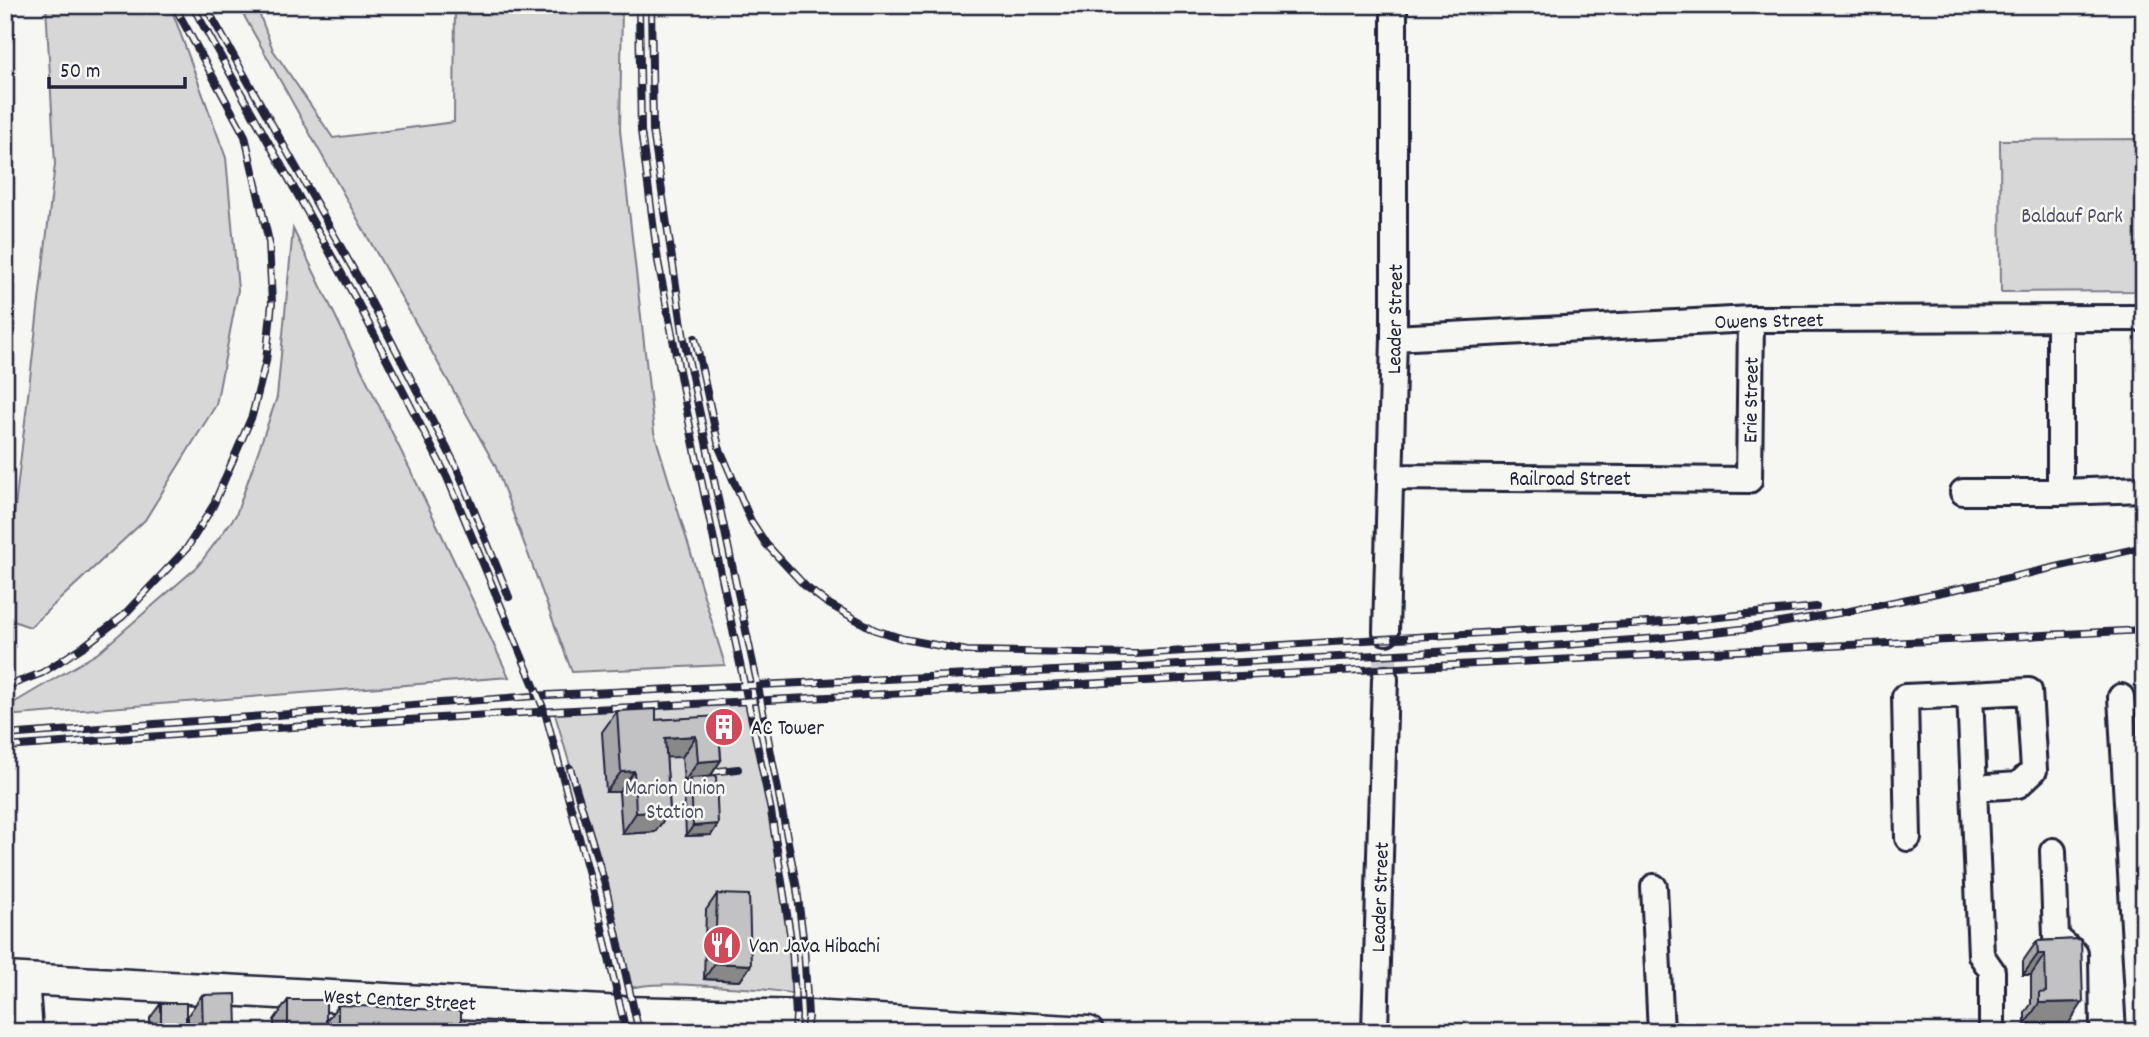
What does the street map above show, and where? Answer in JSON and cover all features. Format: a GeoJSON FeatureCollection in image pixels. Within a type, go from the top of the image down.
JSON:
{"type":"FeatureCollection","features":[{"type":"Feature","properties":{"kind":"main road","name":"West Center Street"},"geometry":{"type":"LineString","coordinates":[[11,975],[622,1012],[833,1017],[1002,1030],[1088,1032]]}},
{"type":"Feature","properties":{"kind":"main road"},"geometry":{"type":"LineString","coordinates":[[11,975],[27,1032]]}},
{"type":"Feature","properties":{"kind":"street","name":"Leader Street"},"geometry":{"type":"LineString","coordinates":[[1386,632],[1394,338],[1394,5]]}},
{"type":"Feature","properties":{"kind":"street"},"geometry":{"type":"LineString","coordinates":[[2060,318],[2060,492]]}},
{"type":"Feature","properties":{"kind":"street","name":"Owens Street"},"geometry":{"type":"LineString","coordinates":[[1394,338],[1751,319],[2144,318]]}},
{"type":"Feature","properties":{"kind":"street","name":"Erie Street"},"geometry":{"type":"LineString","coordinates":[[1749,480],[1751,319]]}},
{"type":"Feature","properties":{"kind":"street","name":"Railroad Street"},"geometry":{"type":"LineString","coordinates":[[1390,477],[1749,480]]}},
{"type":"Feature","properties":{"kind":"street"},"geometry":{"type":"LineString","coordinates":[[1963,492],[2144,489]]}},
{"type":"Feature","properties":{"kind":"street","name":"Leader Street"},"geometry":{"type":"LineString","coordinates":[[1375,1032],[1385,679]]}},
{"type":"Feature","properties":{"kind":"street"},"geometry":{"type":"LineString","coordinates":[[1908,838],[1905,696],[2029,691],[2034,770],[2018,785],[1974,788]]}},
{"type":"Feature","properties":{"kind":"street"},"geometry":{"type":"LineString","coordinates":[[1970,694],[1981,955],[1992,971],[1992,1032]]}},
{"type":"Feature","properties":{"kind":"street"},"geometry":{"type":"LineString","coordinates":[[2121,697],[2140,1032]]}},
{"type":"Feature","properties":{"kind":"street"},"geometry":{"type":"LineString","coordinates":[[2053,851],[2056,937],[2075,954],[2076,1032]]}},
{"type":"Feature","properties":{"kind":"street"},"geometry":{"type":"LineString","coordinates":[[1654,887],[1661,1032]]}},
{"type":"Feature","properties":{"kind":"street"},"geometry":{"type":"LineString","coordinates":[[833,1017],[864,1032]]}},
{"type":"Feature","properties":{"kind":"green space"},"geometry":{"type":"Polygon","coordinates":[[[46,5],[170,5],[226,158],[238,290],[216,405],[145,520],[30,627],[5,618],[5,593],[55,164],[46,5]]]}},
{"type":"Feature","properties":{"kind":"green space"},"geometry":{"type":"Polygon","coordinates":[[[238,5],[256,5],[273,50],[333,138],[454,122],[455,5],[622,5],[620,130],[654,432],[725,665],[572,672],[495,465],[238,5]]]}},
{"type":"Feature","properties":{"kind":"green space","name":"Baldauf Park"},"geometry":{"type":"Polygon","coordinates":[[[2144,139],[2144,291],[2001,292],[2000,140],[2144,139]]]}},
{"type":"Feature","properties":{"kind":"green space"},"geometry":{"type":"Polygon","coordinates":[[[293,229],[509,677],[5,716],[5,708],[98,653],[197,567],[236,515],[277,397],[293,229]]]}},
{"type":"Feature","properties":{"kind":"green space","name":"Marion Union Station"},"geometry":{"type":"Polygon","coordinates":[[[749,702],[783,884],[795,994],[754,988],[681,985],[629,988],[605,884],[554,711],[749,702]]]}},
{"type":"Feature","properties":{"kind":"building"},"geometry":{"type":"Polygon","coordinates":[[[656,709],[656,720],[718,716],[721,760],[698,762],[696,736],[665,738],[670,811],[636,813],[634,771],[621,772],[617,711],[656,709]]]}},
{"type":"Feature","properties":{"kind":"building"},"geometry":{"type":"Polygon","coordinates":[[[738,716],[739,726],[719,727],[718,717],[738,716]]]}},
{"type":"Feature","properties":{"kind":"building"},"geometry":{"type":"Polygon","coordinates":[[[716,776],[718,824],[693,826],[691,778],[716,776]]]}},
{"type":"Feature","properties":{"kind":"building"},"geometry":{"type":"Polygon","coordinates":[[[717,894],[749,895],[751,965],[715,963],[717,894]]]}},
{"type":"Feature","properties":{"kind":"building"},"geometry":{"type":"Polygon","coordinates":[[[2081,939],[2083,1002],[2039,1003],[2039,993],[2046,992],[2045,954],[2038,954],[2037,941],[2081,939]]]}},
{"type":"Feature","properties":{"kind":"building"},"geometry":{"type":"Polygon","coordinates":[[[236,994],[237,1028],[288,1028],[288,1000],[326,1000],[326,1032],[203,1032],[202,995],[236,994]]]}},
{"type":"Feature","properties":{"kind":"building"},"geometry":{"type":"Polygon","coordinates":[[[161,1003],[186,1003],[186,1032],[161,1032],[161,1003]]]}},
{"type":"Feature","properties":{"kind":"building"},"geometry":{"type":"Polygon","coordinates":[[[338,1005],[461,1011],[461,1032],[338,1032],[338,1005]]]}},
{"type":"Feature","properties":{"kind":"tunnel"},"geometry":{"type":"LineString","coordinates":[[1385,679],[1386,632]]}},
{"type":"Feature","properties":{"kind":"railway"},"geometry":{"type":"LineString","coordinates":[[5,687],[42,673],[84,646],[123,616],[187,548],[213,506],[252,416],[266,361],[272,303],[269,242],[245,136],[174,5]]}},
{"type":"Feature","properties":{"kind":"railway"},"geometry":{"type":"LineString","coordinates":[[192,5],[358,303],[447,477],[545,712],[592,885],[626,1032]]}},
{"type":"Feature","properties":{"kind":"railway"},"geometry":{"type":"LineString","coordinates":[[205,5],[366,292],[457,468],[509,597]]}},
{"type":"Feature","properties":{"kind":"railway"},"geometry":{"type":"LineString","coordinates":[[639,5],[641,131],[658,261],[771,811],[792,946],[795,1032]]}},
{"type":"Feature","properties":{"kind":"railway"},"geometry":{"type":"LineString","coordinates":[[651,5],[653,131],[684,339],[761,701],[797,889],[804,946],[808,1016],[806,1032]]}},
{"type":"Feature","properties":{"kind":"railway"},"geometry":{"type":"LineString","coordinates":[[695,338],[719,447],[751,521],[766,544],[806,587],[827,603],[875,630],[904,639],[967,651],[1135,654],[1680,621],[1816,607]]}},
{"type":"Feature","properties":{"kind":"railway"},"geometry":{"type":"LineString","coordinates":[[5,735],[548,695],[1244,662],[1660,638],[1750,628],[1850,611],[2144,547]]}},
{"type":"Feature","properties":{"kind":"railway"},"geometry":{"type":"LineString","coordinates":[[5,747],[554,711],[2144,630]]}},
{"type":"Feature","properties":{"kind":"railway"},"geometry":{"type":"LineString","coordinates":[[570,768],[605,884],[639,1032]]}},
{"type":"Feature","properties":{"kind":"railway"},"geometry":{"type":"LineString","coordinates":[[710,772],[738,769]]}},
{"type":"Feature","properties":{"kind":"place","name":"AC Tower"},"geometry":{"type":"Point","coordinates":[724,727]}},
{"type":"Feature","properties":{"kind":"place","name":"Van Java Hibachi"},"geometry":{"type":"Point","coordinates":[722,945]}}]}
